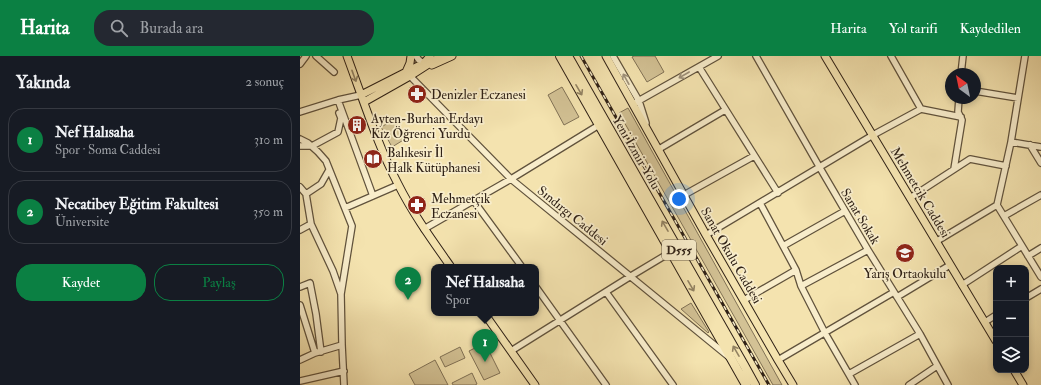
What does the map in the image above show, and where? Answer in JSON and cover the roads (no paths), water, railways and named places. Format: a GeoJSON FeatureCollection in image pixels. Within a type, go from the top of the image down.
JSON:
{"type":"FeatureCollection","features":[{"type":"Feature","properties":{"kind":"highway","name":"Yeni İzmir Yolu"},"geometry":{"type":"LineString","coordinates":[[560,56],[602,123],[755,385]]}},
{"type":"Feature","properties":{"kind":"highway","name":"Yeni İzmir Yolu"},"geometry":{"type":"LineString","coordinates":[[568,56],[602,123],[746,385]]}},
{"type":"Feature","properties":{"kind":"main road"},"geometry":{"type":"LineString","coordinates":[[347,56],[362,99],[398,185],[424,229],[449,264]]}},
{"type":"Feature","properties":{"kind":"main road"},"geometry":{"type":"LineString","coordinates":[[408,74],[411,56]]}},
{"type":"Feature","properties":{"kind":"main road"},"geometry":{"type":"LineString","coordinates":[[422,66],[430,56]]}},
{"type":"Feature","properties":{"kind":"main road"},"geometry":{"type":"LineString","coordinates":[[362,99],[439,56]]}},
{"type":"Feature","properties":{"kind":"main road"},"geometry":{"type":"LineString","coordinates":[[422,66],[438,63],[452,56]]}},
{"type":"Feature","properties":{"kind":"main road","name":"Sanat Okulu Caddesi"},"geometry":{"type":"LineString","coordinates":[[606,56],[636,103],[649,131],[706,235],[778,360]]}},
{"type":"Feature","properties":{"kind":"main road","name":"Mehmetcik Caddesi"},"geometry":{"type":"LineString","coordinates":[[825,56],[994,337]]}},
{"type":"Feature","properties":{"kind":"main road"},"geometry":{"type":"LineString","coordinates":[[486,316],[535,385]]}},
{"type":"Feature","properties":{"kind":"main road"},"geometry":{"type":"LineString","coordinates":[[778,360],[787,385]]}},
{"type":"Feature","properties":{"kind":"main road"},"geometry":{"type":"LineString","coordinates":[[778,360],[793,385]]}},
{"type":"Feature","properties":{"kind":"main road"},"geometry":{"type":"LineString","coordinates":[[1016,373],[1023,385]]}},
{"type":"Feature","properties":{"kind":"street"},"geometry":{"type":"LineString","coordinates":[[300,64],[306,56]]}},
{"type":"Feature","properties":{"kind":"street"},"geometry":{"type":"LineString","coordinates":[[316,56],[334,72]]}},
{"type":"Feature","properties":{"kind":"street"},"geometry":{"type":"LineString","coordinates":[[416,56],[422,66]]}},
{"type":"Feature","properties":{"kind":"street"},"geometry":{"type":"LineString","coordinates":[[613,56],[636,103],[718,56]]}},
{"type":"Feature","properties":{"kind":"street","name":"Sanat Sokak"},"geometry":{"type":"LineString","coordinates":[[756,56],[868,250],[920,334],[948,385]]}},
{"type":"Feature","properties":{"kind":"street"},"geometry":{"type":"LineString","coordinates":[[892,56],[921,109]]}},
{"type":"Feature","properties":{"kind":"street"},"geometry":{"type":"LineString","coordinates":[[962,68],[963,56]]}},
{"type":"Feature","properties":{"kind":"street"},"geometry":{"type":"LineString","coordinates":[[937,241],[997,206],[1011,142],[1025,56]]}},
{"type":"Feature","properties":{"kind":"street"},"geometry":{"type":"LineString","coordinates":[[699,67],[778,193]]}},
{"type":"Feature","properties":{"kind":"street","name":"Sındırgı Caddesi"},"geometry":{"type":"LineString","coordinates":[[408,74],[511,179],[733,361]]}},
{"type":"Feature","properties":{"kind":"street"},"geometry":{"type":"LineString","coordinates":[[981,92],[1018,98]]}},
{"type":"Feature","properties":{"kind":"street"},"geometry":{"type":"LineString","coordinates":[[300,112],[338,100],[362,99]]}},
{"type":"Feature","properties":{"kind":"street"},"geometry":{"type":"LineString","coordinates":[[300,146],[312,146],[338,132],[341,118],[337,105],[338,100]]}},
{"type":"Feature","properties":{"kind":"street"},"geometry":{"type":"LineString","coordinates":[[338,100],[373,196]]}},
{"type":"Feature","properties":{"kind":"street"},"geometry":{"type":"LineString","coordinates":[[954,169],[962,120],[958,112],[959,104]]}},
{"type":"Feature","properties":{"kind":"street"},"geometry":{"type":"LineString","coordinates":[[706,235],[873,135],[921,109],[961,117]]}},
{"type":"Feature","properties":{"kind":"street"},"geometry":{"type":"LineString","coordinates":[[659,149],[725,110]]}},
{"type":"Feature","properties":{"kind":"street"},"geometry":{"type":"LineString","coordinates":[[424,229],[511,179],[602,123]]}},
{"type":"Feature","properties":{"kind":"street"},"geometry":{"type":"LineString","coordinates":[[300,139],[312,146],[326,161],[352,226],[341,294],[344,385]]}},
{"type":"Feature","properties":{"kind":"street"},"geometry":{"type":"LineString","coordinates":[[1011,142],[1041,147]]}},
{"type":"Feature","properties":{"kind":"street"},"geometry":{"type":"LineString","coordinates":[[1030,145],[1041,163]]}},
{"type":"Feature","properties":{"kind":"street"},"geometry":{"type":"LineString","coordinates":[[684,195],[754,156]]}},
{"type":"Feature","properties":{"kind":"street"},"geometry":{"type":"LineString","coordinates":[[910,198],[970,159],[1006,166]]}},
{"type":"Feature","properties":{"kind":"street"},"geometry":{"type":"LineString","coordinates":[[306,194],[321,184],[329,170]]}},
{"type":"Feature","properties":{"kind":"street"},"geometry":{"type":"LineString","coordinates":[[345,208],[398,185]]}},
{"type":"Feature","properties":{"kind":"street"},"geometry":{"type":"LineString","coordinates":[[300,187],[306,194],[311,224],[333,271],[341,294]]}},
{"type":"Feature","properties":{"kind":"street"},"geometry":{"type":"LineString","coordinates":[[1004,216],[1041,195]]}},
{"type":"Feature","properties":{"kind":"street"},"geometry":{"type":"LineString","coordinates":[[474,200],[520,264]]}},
{"type":"Feature","properties":{"kind":"street"},"geometry":{"type":"LineString","coordinates":[[760,203],[796,270],[800,286],[855,385]]}},
{"type":"Feature","properties":{"kind":"street"},"geometry":{"type":"LineString","coordinates":[[997,206],[1041,277]]}},
{"type":"Feature","properties":{"kind":"street"},"geometry":{"type":"LineString","coordinates":[[783,246],[845,211]]}},
{"type":"Feature","properties":{"kind":"street"},"geometry":{"type":"LineString","coordinates":[[300,230],[311,224]]}},
{"type":"Feature","properties":{"kind":"street"},"geometry":{"type":"LineString","coordinates":[[962,285],[1022,246]]}},
{"type":"Feature","properties":{"kind":"street"},"geometry":{"type":"LineString","coordinates":[[1028,256],[1041,248]]}},
{"type":"Feature","properties":{"kind":"street"},"geometry":{"type":"LineString","coordinates":[[800,286],[868,250]]}},
{"type":"Feature","properties":{"kind":"street"},"geometry":{"type":"LineString","coordinates":[[511,351],[672,252]]}},
{"type":"Feature","properties":{"kind":"street"},"geometry":{"type":"LineString","coordinates":[[778,360],[950,264]]}},
{"type":"Feature","properties":{"kind":"street"},"geometry":{"type":"LineString","coordinates":[[744,300],[796,270]]}},
{"type":"Feature","properties":{"kind":"street"},"geometry":{"type":"LineString","coordinates":[[300,287],[310,283],[316,314],[318,353]]}},
{"type":"Feature","properties":{"kind":"street"},"geometry":{"type":"LineString","coordinates":[[1029,296],[1041,289]]}},
{"type":"Feature","properties":{"kind":"street"},"geometry":{"type":"LineString","coordinates":[[539,291],[606,385]]}},
{"type":"Feature","properties":{"kind":"street"},"geometry":{"type":"LineString","coordinates":[[606,292],[672,385]]}},
{"type":"Feature","properties":{"kind":"street"},"geometry":{"type":"LineString","coordinates":[[300,305],[318,353]]}},
{"type":"Feature","properties":{"kind":"street"},"geometry":{"type":"LineString","coordinates":[[985,322],[993,318]]}},
{"type":"Feature","properties":{"kind":"street"},"geometry":{"type":"LineString","coordinates":[[849,374],[920,334]]}},
{"type":"Feature","properties":{"kind":"street"},"geometry":{"type":"LineString","coordinates":[[300,360],[342,345]]}},
{"type":"Feature","properties":{"kind":"street"},"geometry":{"type":"LineString","coordinates":[[909,385],[937,366]]}},
{"type":"Feature","properties":{"kind":"street"},"geometry":{"type":"LineString","coordinates":[[300,380],[344,371]]}},
{"type":"Feature","properties":{"kind":"railway"},"geometry":{"type":"LineString","coordinates":[[581,56],[769,385]]}},
{"type":"Feature","properties":{"kind":"place","name":"Denizler Eczanesi"},"geometry":{"type":"Point","coordinates":[417,94]}},
{"type":"Feature","properties":{"kind":"place","name":"Ayten-Burhan Erdayı Kız Öğrenci Yurdu"},"geometry":{"type":"Point","coordinates":[357,125]}},
{"type":"Feature","properties":{"kind":"place","name":"Balıkesir İl Halk Kütüphanesi"},"geometry":{"type":"Point","coordinates":[373,159]}},
{"type":"Feature","properties":{"kind":"place","name":"Mehmetçik Eczanesi"},"geometry":{"type":"Point","coordinates":[417,205]}},
{"type":"Feature","properties":{"kind":"place","name":"Yarış Ortaokulu"},"geometry":{"type":"Point","coordinates":[905,253]}},
{"type":"Feature","properties":{"kind":"place","name":"Necatibey Eğitim Fakultesi"},"geometry":{"type":"Point","coordinates":[408,300]}},
{"type":"Feature","properties":{"kind":"place","name":"Nef Halısaha"},"geometry":{"type":"Point","coordinates":[485,362]}}]}
